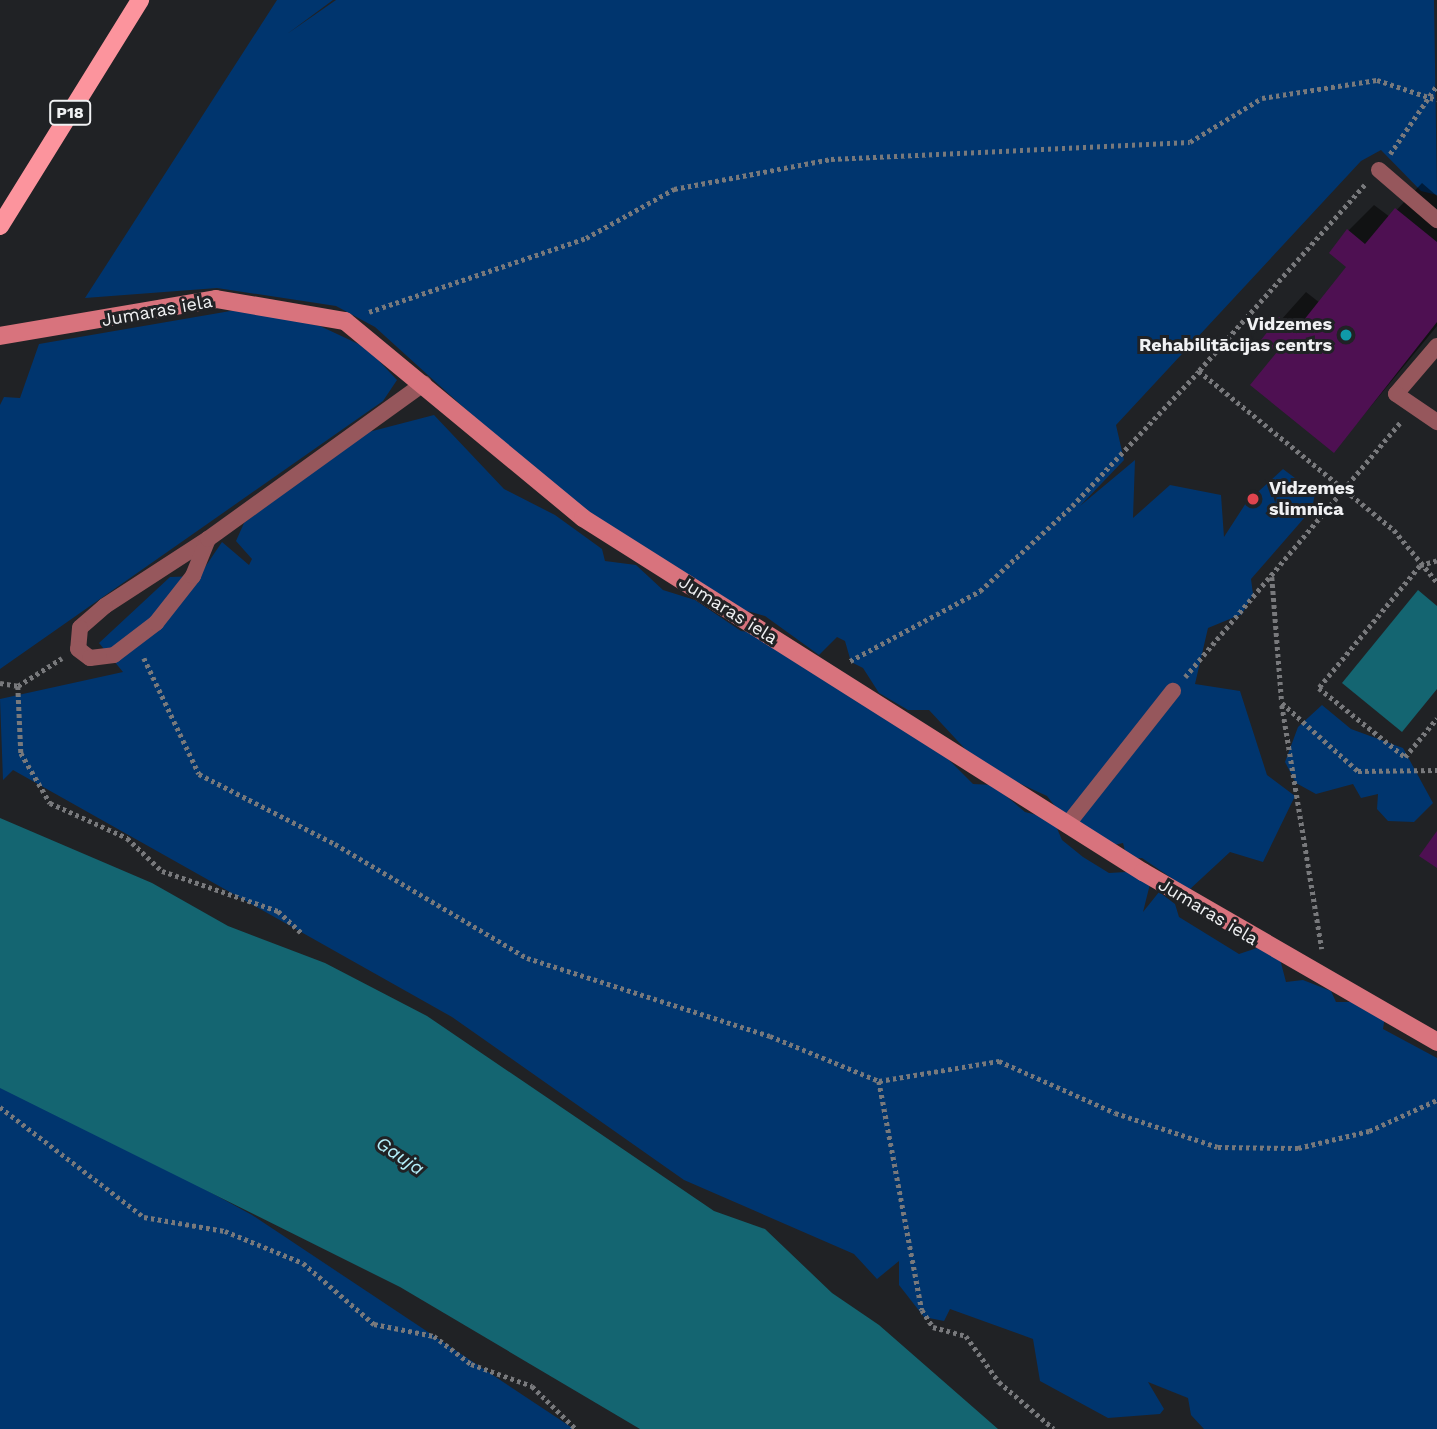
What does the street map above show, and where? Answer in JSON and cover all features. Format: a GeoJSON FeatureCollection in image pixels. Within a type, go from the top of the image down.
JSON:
{"type":"FeatureCollection","features":[{"type":"Feature","properties":{"kind":"main road","name":"P18"},"geometry":{"type":"LineString","coordinates":[[0,226],[140,0]]}},
{"type":"Feature","properties":{"kind":"street","name":"Jumaras iela"},"geometry":{"type":"LineString","coordinates":[[0,336],[216,299],[345,321],[424,383],[583,518],[1067,825],[1328,984],[1437,1042]]}},
{"type":"Feature","properties":{"kind":"lane"},"geometry":{"type":"LineString","coordinates":[[1379,170],[1437,220]]}},
{"type":"Feature","properties":{"kind":"lane"},"geometry":{"type":"LineString","coordinates":[[1437,346],[1396,394],[1437,422]]}},
{"type":"Feature","properties":{"kind":"lane"},"geometry":{"type":"LineString","coordinates":[[208,539],[193,576],[135,639],[114,655],[90,658],[78,649],[80,628],[105,606],[208,539],[424,383]]}},
{"type":"Feature","properties":{"kind":"lane"},"geometry":{"type":"LineString","coordinates":[[1067,825],[1173,691]]}},
{"type":"Feature","properties":{"kind":"path"},"geometry":{"type":"LineString","coordinates":[[345,321],[586,238],[674,189],[831,159],[1190,142],[1262,98],[1377,80],[1426,102],[1437,100]]}},
{"type":"Feature","properties":{"kind":"path"},"geometry":{"type":"LineString","coordinates":[[828,673],[980,591],[1072,506],[1199,371],[1379,170],[1437,85]]}},
{"type":"Feature","properties":{"kind":"path"},"geometry":{"type":"LineString","coordinates":[[1199,371],[1345,488],[1412,548],[1420,566],[1437,582]]}},
{"type":"Feature","properties":{"kind":"path"},"geometry":{"type":"LineString","coordinates":[[1173,691],[1413,406]]}},
{"type":"Feature","properties":{"kind":"path"},"geometry":{"type":"LineString","coordinates":[[1437,561],[1420,566],[1319,688],[1405,757],[1437,718]]}},
{"type":"Feature","properties":{"kind":"path"},"geometry":{"type":"LineString","coordinates":[[1272,576],[1282,703],[1328,984]]}},
{"type":"Feature","properties":{"kind":"path"},"geometry":{"type":"LineString","coordinates":[[135,639],[199,775],[335,844],[527,958],[771,1036],[879,1081],[999,1061],[1115,1113],[1218,1147],[1298,1147],[1369,1130],[1437,1100]]}},
{"type":"Feature","properties":{"kind":"path"},"geometry":{"type":"LineString","coordinates":[[0,683],[18,686],[78,649]]}},
{"type":"Feature","properties":{"kind":"path"},"geometry":{"type":"LineString","coordinates":[[18,686],[21,752],[50,803],[127,838],[162,871],[278,911],[303,934]]}},
{"type":"Feature","properties":{"kind":"path"},"geometry":{"type":"LineString","coordinates":[[1282,703],[1358,771],[1437,770]]}},
{"type":"Feature","properties":{"kind":"path"},"geometry":{"type":"LineString","coordinates":[[879,1081],[922,1310],[933,1327],[966,1336],[999,1382],[1054,1429]]}},
{"type":"Feature","properties":{"kind":"path"},"geometry":{"type":"LineString","coordinates":[[0,1107],[144,1217],[225,1231],[303,1263],[374,1324],[434,1336],[471,1364],[532,1386],[576,1429]]}},
{"type":"Feature","properties":{"kind":"shaded area"},"geometry":{"type":"Polygon","coordinates":[[[277,0],[333,0],[287,34],[336,0],[1434,0],[1437,195],[1421,191],[1381,150],[1361,161],[1116,425],[1124,460],[1080,506],[1135,460],[1133,518],[1170,485],[1221,495],[1224,537],[1246,503],[1283,469],[1315,493],[1312,509],[1251,579],[1253,594],[1242,614],[1208,628],[1195,684],[1240,691],[1267,775],[1295,796],[1263,862],[1230,852],[1189,890],[1142,858],[1127,859],[1123,843],[1114,845],[1061,814],[1047,796],[980,765],[929,710],[908,710],[879,693],[863,668],[851,662],[845,641],[837,637],[819,655],[765,616],[730,606],[579,512],[375,327],[336,306],[217,288],[85,298],[277,0]]]}},
{"type":"Feature","properties":{"kind":"shaded area"},"geometry":{"type":"Polygon","coordinates":[[[242,309],[320,326],[367,348],[397,380],[383,401],[0,669],[0,405],[4,397],[20,398],[39,344],[242,309]]]}},
{"type":"Feature","properties":{"kind":"shaded area"},"geometry":{"type":"Polygon","coordinates":[[[434,415],[504,489],[555,515],[602,549],[605,561],[636,565],[663,590],[695,600],[741,631],[763,634],[932,743],[973,784],[993,785],[1025,812],[1053,819],[1062,840],[1083,857],[1109,873],[1126,872],[1150,884],[1143,912],[1159,892],[1175,904],[1179,917],[1239,954],[1257,948],[1280,959],[1286,982],[1303,980],[1331,991],[1336,1002],[1356,1002],[1385,1016],[1383,1029],[1437,1058],[1437,1429],[1204,1429],[1191,1415],[1188,1398],[1148,1382],[1164,1409],[1160,1414],[1108,1418],[1040,1381],[1033,1339],[950,1309],[944,1321],[924,1317],[899,1285],[899,1261],[877,1279],[854,1254],[684,1180],[452,1017],[13,770],[3,780],[0,699],[123,672],[99,643],[170,577],[199,576],[222,542],[249,565],[252,559],[236,541],[244,523],[361,434],[434,415]]]}},
{"type":"Feature","properties":{"kind":"shaded area"},"geometry":{"type":"Polygon","coordinates":[[[1322,705],[1351,729],[1403,748],[1433,803],[1414,822],[1388,821],[1377,809],[1378,794],[1361,798],[1353,784],[1316,794],[1296,783],[1285,762],[1298,727],[1322,705]]]}},
{"type":"Feature","properties":{"kind":"shaded area"},"geometry":{"type":"Polygon","coordinates":[[[0,1077],[252,1215],[574,1429],[0,1429],[0,1077]]]}},
{"type":"Feature","properties":{"kind":"water"},"geometry":{"type":"Polygon","coordinates":[[[1418,590],[1437,606],[1437,689],[1402,732],[1342,683],[1418,590]]]}},
{"type":"Feature","properties":{"kind":"water","name":"Gauja"},"geometry":{"type":"Polygon","coordinates":[[[0,818],[152,883],[228,926],[325,963],[427,1016],[714,1211],[765,1229],[832,1293],[879,1325],[998,1429],[640,1429],[400,1287],[0,1088],[0,818]]]}},
{"type":"Feature","properties":{"kind":"building","name":"Vidzemes Rehabilitācijas centrs"},"geometry":{"type":"Polygon","coordinates":[[[1395,208],[1437,242],[1437,322],[1334,453],[1250,385],[1277,352],[1261,340],[1279,317],[1296,330],[1346,267],[1329,253],[1347,229],[1365,244],[1395,208]]]}},
{"type":"Feature","properties":{"kind":"building"},"geometry":{"type":"Polygon","coordinates":[[[1437,831],[1437,868],[1419,856],[1437,831]]]}},
{"type":"Feature","properties":{"kind":"place","name":"Vidzemes Rehabilitācijas centrs"},"geometry":{"type":"Point","coordinates":[1346,335]}},
{"type":"Feature","properties":{"kind":"place","name":"Vidzemes slimnīca"},"geometry":{"type":"Point","coordinates":[1253,499]}}]}
